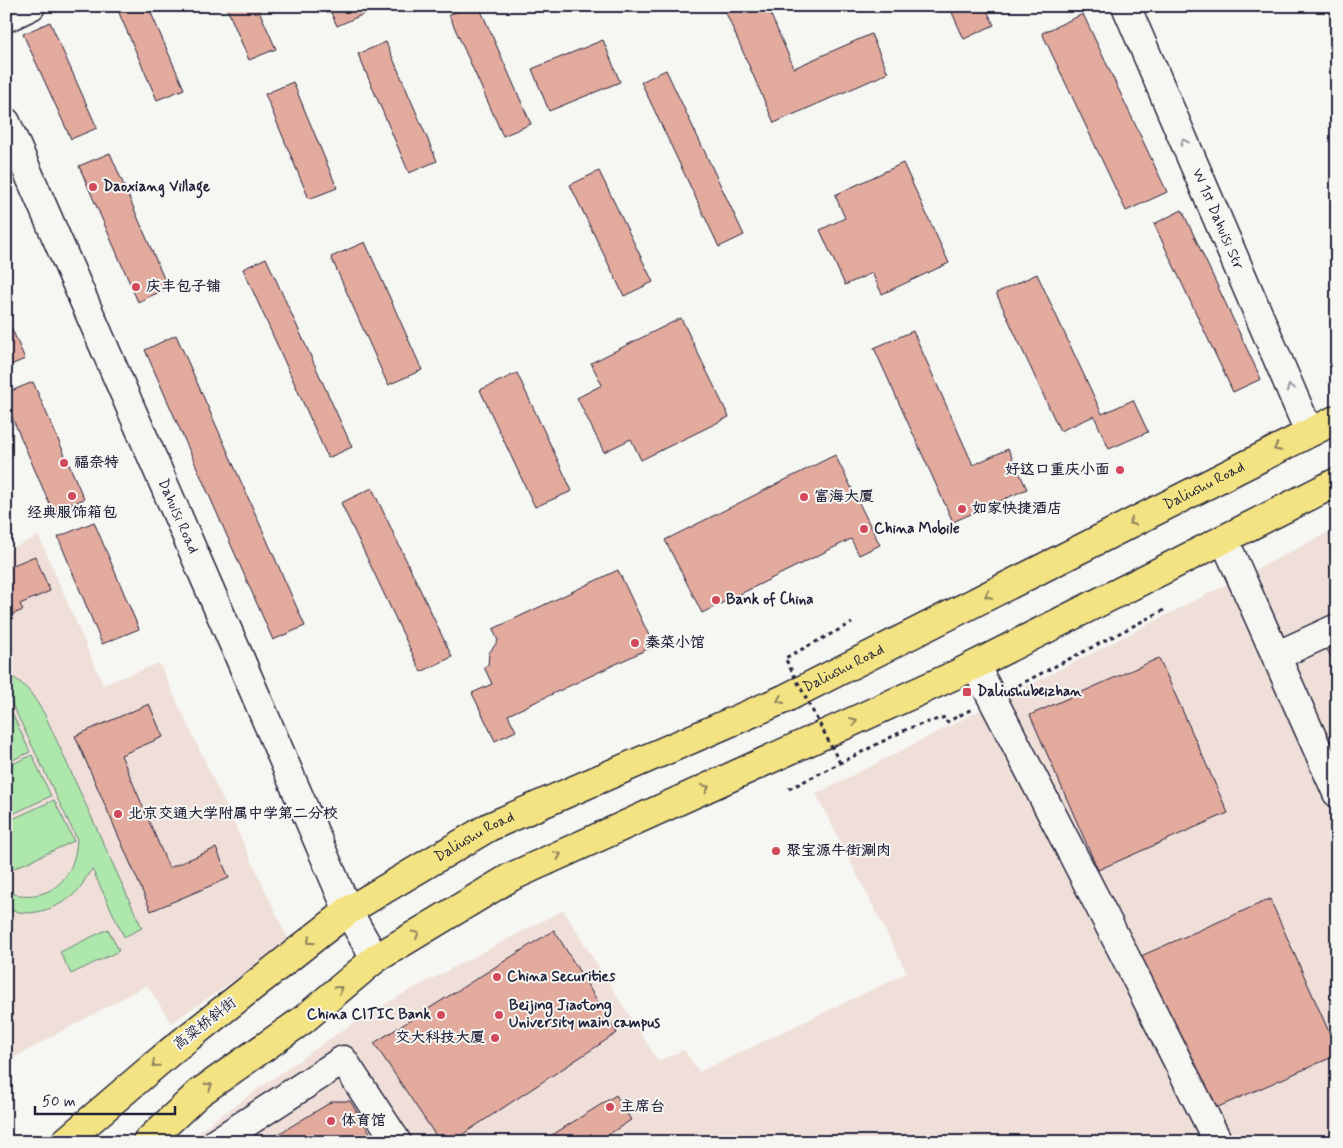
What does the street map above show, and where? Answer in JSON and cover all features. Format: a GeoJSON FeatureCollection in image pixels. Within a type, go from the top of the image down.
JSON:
{"type":"FeatureCollection","features":[{"type":"Feature","properties":{"kind":"main road","name":"Daliushu Road"},"geometry":{"type":"LineString","coordinates":[[348,911],[489,827],[784,699],[1337,419]]}},
{"type":"Feature","properties":{"kind":"main road"},"geometry":{"type":"LineString","coordinates":[[147,1142],[200,1093],[303,1020],[375,959],[511,877],[975,665],[1337,482]]}},
{"type":"Feature","properties":{"kind":"main road","name":"高粱桥斜街"},"geometry":{"type":"LineString","coordinates":[[65,1142],[170,1052],[348,911]]}},
{"type":"Feature","properties":{"kind":"street"},"geometry":{"type":"LineString","coordinates":[[6,18],[32,6]]}},
{"type":"Feature","properties":{"kind":"street","name":"W 1st Dahuisi Str"},"geometry":{"type":"LineString","coordinates":[[1126,6],[1309,432]]}},
{"type":"Feature","properties":{"kind":"street","name":"Dahuisi Road"},"geometry":{"type":"LineString","coordinates":[[8,129],[242,661],[348,911],[375,959]]}},
{"type":"Feature","properties":{"kind":"street"},"geometry":{"type":"LineString","coordinates":[[1224,539],[1337,793]]}},
{"type":"Feature","properties":{"kind":"street"},"geometry":{"type":"LineString","coordinates":[[1276,656],[1337,628]]}},
{"type":"Feature","properties":{"kind":"street"},"geometry":{"type":"LineString","coordinates":[[975,665],[1218,1142]]}},
{"type":"Feature","properties":{"kind":"street"},"geometry":{"type":"LineString","coordinates":[[217,1142],[343,1060],[396,1142]]}},
{"type":"Feature","properties":{"kind":"path"},"geometry":{"type":"LineString","coordinates":[[789,789],[909,728],[945,717],[947,722],[1166,609]]}},
{"type":"Feature","properties":{"kind":"path"},"geometry":{"type":"LineString","coordinates":[[840,763],[786,658],[852,623]]}},
{"type":"Feature","properties":{"kind":"shaded area"},"geometry":{"type":"Polygon","coordinates":[[[1337,528],[1337,1142],[188,1142],[210,1123],[338,1033],[399,996],[563,910],[658,1061],[684,1050],[699,1072],[907,973],[816,794],[1337,528]]]}},
{"type":"Feature","properties":{"kind":"shaded area","name":"北京交通大学附属中学第二分校"},"geometry":{"type":"Polygon","coordinates":[[[39,536],[103,685],[159,663],[290,943],[171,1023],[147,985],[13,1058],[6,1043],[6,551],[39,536]]]}},
{"type":"Feature","properties":{"kind":"green space"},"geometry":{"type":"Polygon","coordinates":[[[6,675],[13,677],[24,686],[45,715],[142,928],[124,937],[92,869],[81,887],[62,903],[33,913],[21,913],[6,909],[6,892],[35,895],[47,892],[57,886],[71,866],[77,839],[11,702],[6,699],[6,675]]]}},
{"type":"Feature","properties":{"kind":"green space"},"geometry":{"type":"Polygon","coordinates":[[[11,711],[30,752],[6,763],[6,713],[11,711]]]}},
{"type":"Feature","properties":{"kind":"green space"},"geometry":{"type":"Polygon","coordinates":[[[32,755],[51,796],[6,817],[6,767],[32,755]]]}},
{"type":"Feature","properties":{"kind":"green space"},"geometry":{"type":"Polygon","coordinates":[[[54,800],[74,841],[6,872],[6,822],[54,800]]]}},
{"type":"Feature","properties":{"kind":"green space"},"geometry":{"type":"Polygon","coordinates":[[[108,929],[119,951],[71,974],[60,952],[108,929]]]}},
{"type":"Feature","properties":{"kind":"building"},"geometry":{"type":"Polygon","coordinates":[[[116,6],[148,6],[184,89],[157,100],[116,6]]]}},
{"type":"Feature","properties":{"kind":"building"},"geometry":{"type":"Polygon","coordinates":[[[226,6],[257,6],[276,49],[249,60],[226,6]]]}},
{"type":"Feature","properties":{"kind":"building"},"geometry":{"type":"Polygon","coordinates":[[[328,6],[371,6],[373,10],[337,26],[328,6]]]}},
{"type":"Feature","properties":{"kind":"building"},"geometry":{"type":"Polygon","coordinates":[[[469,6],[479,6],[531,124],[503,136],[449,15],[469,6]]]}},
{"type":"Feature","properties":{"kind":"building"},"geometry":{"type":"Polygon","coordinates":[[[723,6],[767,6],[794,68],[871,34],[888,73],[774,123],[723,6]]]}},
{"type":"Feature","properties":{"kind":"building"},"geometry":{"type":"Polygon","coordinates":[[[949,6],[985,6],[994,25],[964,39],[949,6]]]}},
{"type":"Feature","properties":{"kind":"building"},"geometry":{"type":"Polygon","coordinates":[[[1083,14],[1167,192],[1126,211],[1042,33],[1083,14]]]}},
{"type":"Feature","properties":{"kind":"building"},"geometry":{"type":"Polygon","coordinates":[[[50,22],[97,128],[71,139],[23,34],[50,22]]]}},
{"type":"Feature","properties":{"kind":"building"},"geometry":{"type":"Polygon","coordinates":[[[603,40],[620,82],[549,111],[532,69],[603,40]]]}},
{"type":"Feature","properties":{"kind":"building"},"geometry":{"type":"Polygon","coordinates":[[[386,42],[437,161],[409,173],[358,54],[386,42]]]}},
{"type":"Feature","properties":{"kind":"building"},"geometry":{"type":"Polygon","coordinates":[[[666,70],[744,235],[719,247],[641,82],[666,70]]]}},
{"type":"Feature","properties":{"kind":"building"},"geometry":{"type":"Polygon","coordinates":[[[293,82],[337,188],[309,199],[265,94],[293,82]]]}},
{"type":"Feature","properties":{"kind":"building"},"geometry":{"type":"Polygon","coordinates":[[[110,153],[168,288],[138,302],[79,166],[110,153]]]}},
{"type":"Feature","properties":{"kind":"building"},"geometry":{"type":"Polygon","coordinates":[[[903,163],[949,263],[882,294],[872,273],[845,285],[820,230],[845,218],[835,195],[903,163]]]}},
{"type":"Feature","properties":{"kind":"building"},"geometry":{"type":"Polygon","coordinates":[[[599,171],[653,282],[624,296],[570,185],[599,171]]]}},
{"type":"Feature","properties":{"kind":"building"},"geometry":{"type":"Polygon","coordinates":[[[1182,210],[1261,379],[1233,392],[1154,224],[1182,210]]]}},
{"type":"Feature","properties":{"kind":"building"},"geometry":{"type":"Polygon","coordinates":[[[365,242],[422,370],[388,385],[331,257],[365,242]]]}},
{"type":"Feature","properties":{"kind":"building"},"geometry":{"type":"Polygon","coordinates":[[[266,258],[352,447],[328,458],[243,269],[266,258]]]}},
{"type":"Feature","properties":{"kind":"building"},"geometry":{"type":"Polygon","coordinates":[[[1037,274],[1102,414],[1133,400],[1148,432],[1109,449],[1094,416],[1060,431],[996,293],[1037,274]]]}},
{"type":"Feature","properties":{"kind":"building"},"geometry":{"type":"Polygon","coordinates":[[[6,315],[25,359],[6,367],[6,315]]]}},
{"type":"Feature","properties":{"kind":"building"},"geometry":{"type":"Polygon","coordinates":[[[681,318],[729,417],[641,460],[631,439],[604,452],[577,398],[602,385],[591,363],[681,318]]]}},
{"type":"Feature","properties":{"kind":"building"},"geometry":{"type":"Polygon","coordinates":[[[913,331],[973,465],[1008,449],[1027,489],[953,522],[874,348],[913,331]]]}},
{"type":"Feature","properties":{"kind":"building"},"geometry":{"type":"Polygon","coordinates":[[[176,335],[305,626],[273,640],[145,350],[176,335]]]}},
{"type":"Feature","properties":{"kind":"building"},"geometry":{"type":"Polygon","coordinates":[[[517,373],[572,491],[535,507],[480,390],[517,373]]]}},
{"type":"Feature","properties":{"kind":"building"},"geometry":{"type":"Polygon","coordinates":[[[33,382],[84,499],[53,512],[6,403],[6,393],[33,382]]]}},
{"type":"Feature","properties":{"kind":"building","name":"富海大厦"},"geometry":{"type":"Polygon","coordinates":[[[835,455],[880,545],[859,555],[851,539],[702,613],[665,540],[835,455]]]}},
{"type":"Feature","properties":{"kind":"building"},"geometry":{"type":"Polygon","coordinates":[[[372,488],[452,657],[421,672],[341,503],[372,488]]]}},
{"type":"Feature","properties":{"kind":"building"},"geometry":{"type":"Polygon","coordinates":[[[94,522],[139,629],[102,644],[58,537],[94,522]]]}},
{"type":"Feature","properties":{"kind":"building"},"geometry":{"type":"Polygon","coordinates":[[[35,556],[50,591],[20,604],[23,610],[6,617],[6,568],[35,556]]]}},
{"type":"Feature","properties":{"kind":"building"},"geometry":{"type":"Polygon","coordinates":[[[618,570],[654,646],[508,715],[516,731],[495,741],[472,693],[492,684],[484,667],[488,665],[489,653],[498,641],[493,629],[618,570]]]}},
{"type":"Feature","properties":{"kind":"building"},"geometry":{"type":"Polygon","coordinates":[[[1337,645],[1337,670],[1327,649],[1337,645]]]}},
{"type":"Feature","properties":{"kind":"building"},"geometry":{"type":"Polygon","coordinates":[[[1159,658],[1228,813],[1098,870],[1030,715],[1159,658]]]}},
{"type":"Feature","properties":{"kind":"building"},"geometry":{"type":"Polygon","coordinates":[[[149,704],[163,737],[121,755],[169,868],[216,848],[229,878],[151,911],[75,736],[149,704]]]}},
{"type":"Feature","properties":{"kind":"building"},"geometry":{"type":"Polygon","coordinates":[[[1270,899],[1337,1050],[1337,1055],[1209,1111],[1141,956],[1270,899]]]}},
{"type":"Feature","properties":{"kind":"building","name":"交大科技大厦"},"geometry":{"type":"Polygon","coordinates":[[[554,930],[617,1033],[451,1142],[440,1142],[374,1043],[554,930]]]}},
{"type":"Feature","properties":{"kind":"building","name":"主席台"},"geometry":{"type":"Polygon","coordinates":[[[616,1095],[631,1120],[597,1142],[541,1142],[616,1095]]]}},
{"type":"Feature","properties":{"kind":"building","name":"体育馆"},"geometry":{"type":"Polygon","coordinates":[[[333,1101],[350,1101],[376,1142],[265,1142],[333,1101]]]}},
{"type":"Feature","properties":{"kind":"place","name":"Daoxiang Village"},"geometry":{"type":"Point","coordinates":[93,187]}},
{"type":"Feature","properties":{"kind":"place","name":"庆丰包子铺"},"geometry":{"type":"Point","coordinates":[136,287]}},
{"type":"Feature","properties":{"kind":"place","name":"福奈特"},"geometry":{"type":"Point","coordinates":[64,463]}},
{"type":"Feature","properties":{"kind":"place","name":"好这口重庆小面"},"geometry":{"type":"Point","coordinates":[1120,470]}},
{"type":"Feature","properties":{"kind":"place","name":"经典服饰箱包"},"geometry":{"type":"Point","coordinates":[72,496]}},
{"type":"Feature","properties":{"kind":"place","name":"富海大厦"},"geometry":{"type":"Point","coordinates":[804,497]}},
{"type":"Feature","properties":{"kind":"place","name":"如家快捷酒店"},"geometry":{"type":"Point","coordinates":[962,509]}},
{"type":"Feature","properties":{"kind":"place","name":"China Mobile"},"geometry":{"type":"Point","coordinates":[864,529]}},
{"type":"Feature","properties":{"kind":"place","name":"Bank of China"},"geometry":{"type":"Point","coordinates":[716,600]}},
{"type":"Feature","properties":{"kind":"place","name":"秦菜小馆"},"geometry":{"type":"Point","coordinates":[635,643]}},
{"type":"Feature","properties":{"kind":"place","name":"Daliushubeizhan"},"geometry":{"type":"Point","coordinates":[967,692]}},
{"type":"Feature","properties":{"kind":"place","name":"北京交通大学附属中学第二分校"},"geometry":{"type":"Point","coordinates":[118,814]}},
{"type":"Feature","properties":{"kind":"place","name":"聚宝源牛街涮肉"},"geometry":{"type":"Point","coordinates":[776,851]}},
{"type":"Feature","properties":{"kind":"place","name":"China Securities"},"geometry":{"type":"Point","coordinates":[497,977]}},
{"type":"Feature","properties":{"kind":"place","name":"China CITIC Bank"},"geometry":{"type":"Point","coordinates":[441,1015]}},
{"type":"Feature","properties":{"kind":"place","name":"Beijing Jiaotong University main campus"},"geometry":{"type":"Point","coordinates":[499,1015]}},
{"type":"Feature","properties":{"kind":"place","name":"交大科技大厦"},"geometry":{"type":"Point","coordinates":[495,1038]}},
{"type":"Feature","properties":{"kind":"place","name":"主席台"},"geometry":{"type":"Point","coordinates":[610,1107]}},
{"type":"Feature","properties":{"kind":"place","name":"体育馆"},"geometry":{"type":"Point","coordinates":[331,1121]}}]}
